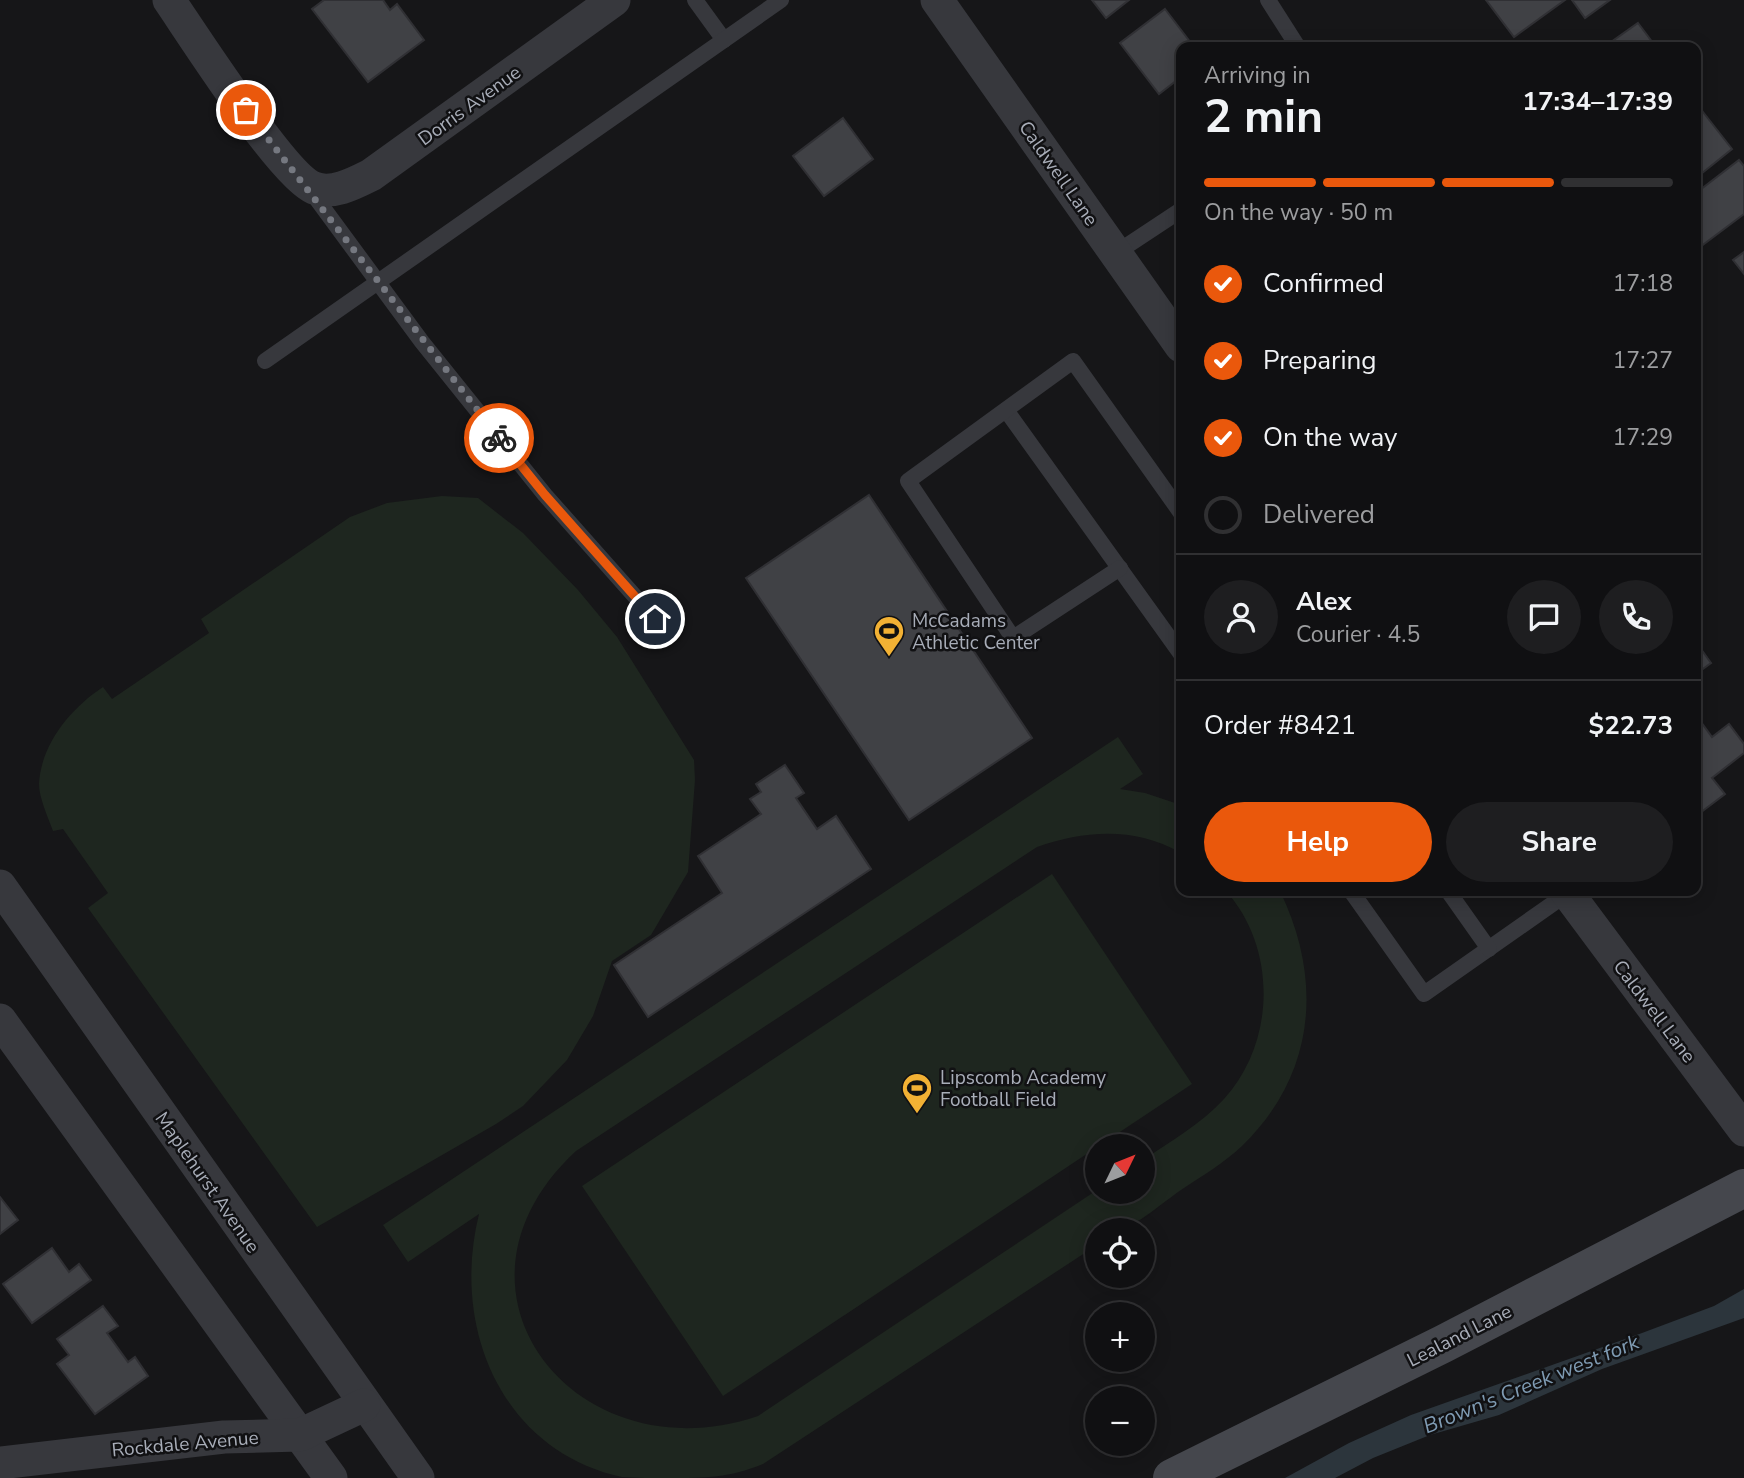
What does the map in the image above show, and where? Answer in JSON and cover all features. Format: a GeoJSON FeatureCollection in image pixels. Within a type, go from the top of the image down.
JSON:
{"type":"FeatureCollection","features":[{"type":"Feature","properties":{"kind":"street"},"geometry":{"type":"LineString","coordinates":[[169,0],[275,151],[310,185]]}},
{"type":"Feature","properties":{"kind":"street","name":"Dorris Avenue"},"geometry":{"type":"LineString","coordinates":[[310,185],[345,187],[371,175],[614,0]]}},
{"type":"Feature","properties":{"kind":"street","name":"Caldwell Lane"},"geometry":{"type":"LineString","coordinates":[[937,0],[1176,339]]}},
{"type":"Feature","properties":{"kind":"street","name":"Maplehurst Avenue"},"geometry":{"type":"LineString","coordinates":[[0,886],[418,1478]]}},
{"type":"Feature","properties":{"kind":"street","name":"Caldwell Lane"},"geometry":{"type":"LineString","coordinates":[[1570,896],[1744,1130]]}},
{"type":"Feature","properties":{"kind":"street"},"geometry":{"type":"LineString","coordinates":[[0,1020],[331,1478]]}},
{"type":"Feature","properties":{"kind":"street","name":"Lealand Lane"},"geometry":{"type":"LineString","coordinates":[[1171,1478],[1443,1344],[1744,1188]]}},
{"type":"Feature","properties":{"kind":"street","name":"Rockdale Avenue"},"geometry":{"type":"LineString","coordinates":[[0,1463],[223,1437],[300,1435],[364,1405]]}},
{"type":"Feature","properties":{"kind":"lane"},"geometry":{"type":"LineString","coordinates":[[695,0],[724,40]]}},
{"type":"Feature","properties":{"kind":"lane"},"geometry":{"type":"LineString","coordinates":[[265,360],[781,0]]}},
{"type":"Feature","properties":{"kind":"lane"},"geometry":{"type":"LineString","coordinates":[[1268,0],[1295,42]]}},
{"type":"Feature","properties":{"kind":"lane"},"geometry":{"type":"LineString","coordinates":[[310,185],[377,282],[545,495],[655,619]]}},
{"type":"Feature","properties":{"kind":"lane"},"geometry":{"type":"LineString","coordinates":[[1116,253],[1176,213]]}},
{"type":"Feature","properties":{"kind":"lane"},"geometry":{"type":"LineString","coordinates":[[1120,568],[1013,638],[908,481],[1073,361],[1176,503]]}},
{"type":"Feature","properties":{"kind":"lane"},"geometry":{"type":"LineString","coordinates":[[1006,410],[1176,647]]}},
{"type":"Feature","properties":{"kind":"lane"},"geometry":{"type":"LineString","coordinates":[[1355,896],[1424,994],[1562,896]]}},
{"type":"Feature","properties":{"kind":"lane"},"geometry":{"type":"LineString","coordinates":[[1452,896],[1489,949]]}},
{"type":"Feature","properties":{"kind":"shaded area"},"geometry":{"type":"Polygon","coordinates":[[[442,496],[478,498],[523,533],[578,590],[617,637],[694,760],[688,872],[651,935],[612,961],[593,1016],[567,1060],[523,1106],[317,1227],[88,908],[108,893],[63,829],[53,831],[40,795],[41,769],[45,755],[60,728],[91,696],[103,687],[112,699],[209,633],[201,619],[350,517],[387,503],[442,496]]]}},
{"type":"Feature","properties":{"kind":"shaded area"},"geometry":{"type":"Polygon","coordinates":[[[1118,737],[1143,774],[1120,789],[1145,793],[1176,803],[1176,851],[1146,839],[1110,834],[1073,837],[1037,847],[576,1151],[533,1205],[516,1260],[520,1312],[542,1359],[581,1396],[632,1420],[692,1428],[758,1416],[1085,1198],[1085,1204],[1155,1204],[1155,1152],[1206,1116],[1224,1099],[1241,1076],[1261,1023],[1264,995],[1255,940],[1243,914],[1230,896],[1282,896],[1294,925],[1303,958],[1306,992],[1305,1025],[1298,1057],[1285,1088],[1267,1118],[1242,1146],[1143,1218],[1085,1218],[1085,1253],[763,1464],[717,1476],[682,1478],[622,1477],[580,1463],[544,1440],[516,1411],[494,1377],[480,1339],[472,1299],[472,1256],[479,1214],[408,1262],[383,1225],[1118,737]]]}},
{"type":"Feature","properties":{"kind":"shaded area","name":"Lipscomb Academy Football Field"},"geometry":{"type":"Polygon","coordinates":[[[1052,874],[1192,1084],[1117,1134],[1085,1134],[1085,1155],[723,1396],[582,1186],[1052,874]]]}},
{"type":"Feature","properties":{"kind":"water","name":"Brown's Creek west fork"},"geometry":{"type":"Polygon","coordinates":[[[1744,1289],[1744,1318],[1602,1369],[1499,1415],[1430,1435],[1373,1458],[1335,1478],[1285,1478],[1349,1443],[1411,1415],[1714,1306],[1744,1289]]]}},
{"type":"Feature","properties":{"kind":"building"},"geometry":{"type":"Polygon","coordinates":[[[324,0],[383,0],[390,10],[397,4],[424,40],[368,82],[312,9],[324,0]]]}},
{"type":"Feature","properties":{"kind":"building"},"geometry":{"type":"Polygon","coordinates":[[[1092,0],[1129,0],[1106,18],[1092,0]]]}},
{"type":"Feature","properties":{"kind":"building"},"geometry":{"type":"Polygon","coordinates":[[[1486,0],[1565,0],[1514,37],[1486,0]]]}},
{"type":"Feature","properties":{"kind":"building"},"geometry":{"type":"Polygon","coordinates":[[[1572,0],[1610,0],[1585,18],[1572,0]]]}},
{"type":"Feature","properties":{"kind":"building"},"geometry":{"type":"Polygon","coordinates":[[[1165,9],[1190,42],[1176,42],[1176,81],[1159,94],[1120,43],[1165,9]]]}},
{"type":"Feature","properties":{"kind":"building"},"geometry":{"type":"Polygon","coordinates":[[[1638,23],[1652,42],[1611,42],[1638,23]]]}},
{"type":"Feature","properties":{"kind":"building"},"geometry":{"type":"Polygon","coordinates":[[[1703,112],[1732,149],[1701,174],[1703,112]]]}},
{"type":"Feature","properties":{"kind":"building"},"geometry":{"type":"Polygon","coordinates":[[[843,118],[873,159],[824,196],[793,156],[843,118]]]}},
{"type":"Feature","properties":{"kind":"building"},"geometry":{"type":"Polygon","coordinates":[[[1739,160],[1744,166],[1744,214],[1701,246],[1701,189],[1739,160]]]}},
{"type":"Feature","properties":{"kind":"building"},"geometry":{"type":"Polygon","coordinates":[[[1744,252],[1744,274],[1733,260],[1744,252]]]}},
{"type":"Feature","properties":{"kind":"building","name":"McCadams Athletic Center"},"geometry":{"type":"Polygon","coordinates":[[[869,495],[1032,738],[909,820],[746,578],[869,495]]]}},
{"type":"Feature","properties":{"kind":"building"},"geometry":{"type":"Polygon","coordinates":[[[1701,649],[1711,663],[1701,670],[1701,649]]]}},
{"type":"Feature","properties":{"kind":"building"},"geometry":{"type":"Polygon","coordinates":[[[1701,722],[1712,737],[1729,724],[1744,744],[1744,753],[1712,778],[1725,794],[1701,812],[1701,722]]]}},
{"type":"Feature","properties":{"kind":"building"},"geometry":{"type":"Polygon","coordinates":[[[785,765],[804,793],[796,798],[817,829],[836,816],[871,869],[648,1017],[614,965],[722,893],[698,856],[761,814],[750,799],[761,792],[756,784],[785,765]]]}},
{"type":"Feature","properties":{"kind":"building"},"geometry":{"type":"Polygon","coordinates":[[[0,1197],[18,1220],[0,1234],[0,1197]]]}},
{"type":"Feature","properties":{"kind":"building"},"geometry":{"type":"Polygon","coordinates":[[[52,1248],[69,1272],[79,1264],[91,1280],[32,1323],[3,1284],[52,1248]]]}},
{"type":"Feature","properties":{"kind":"building"},"geometry":{"type":"Polygon","coordinates":[[[103,1306],[118,1326],[107,1333],[128,1362],[135,1357],[148,1376],[95,1414],[57,1364],[69,1355],[57,1339],[103,1306]]]}},
{"type":"Feature","properties":{"kind":"way so far"},"geometry":{"type":"LineString","coordinates":[[246,110],[275,151],[305,183],[422,342],[499,438]]}},
{"type":"Feature","properties":{"kind":"place","name":"McCadams Athletic Center"},"geometry":{"type":"Point","coordinates":[889,658]}},
{"type":"Feature","properties":{"kind":"place","name":"Lipscomb Academy Football Field"},"geometry":{"type":"Point","coordinates":[917,1115]}},
{"type":"Feature","properties":{"kind":"route"},"geometry":{"type":"LineString","coordinates":[[499,438],[545,495],[655,619]]}}]}
